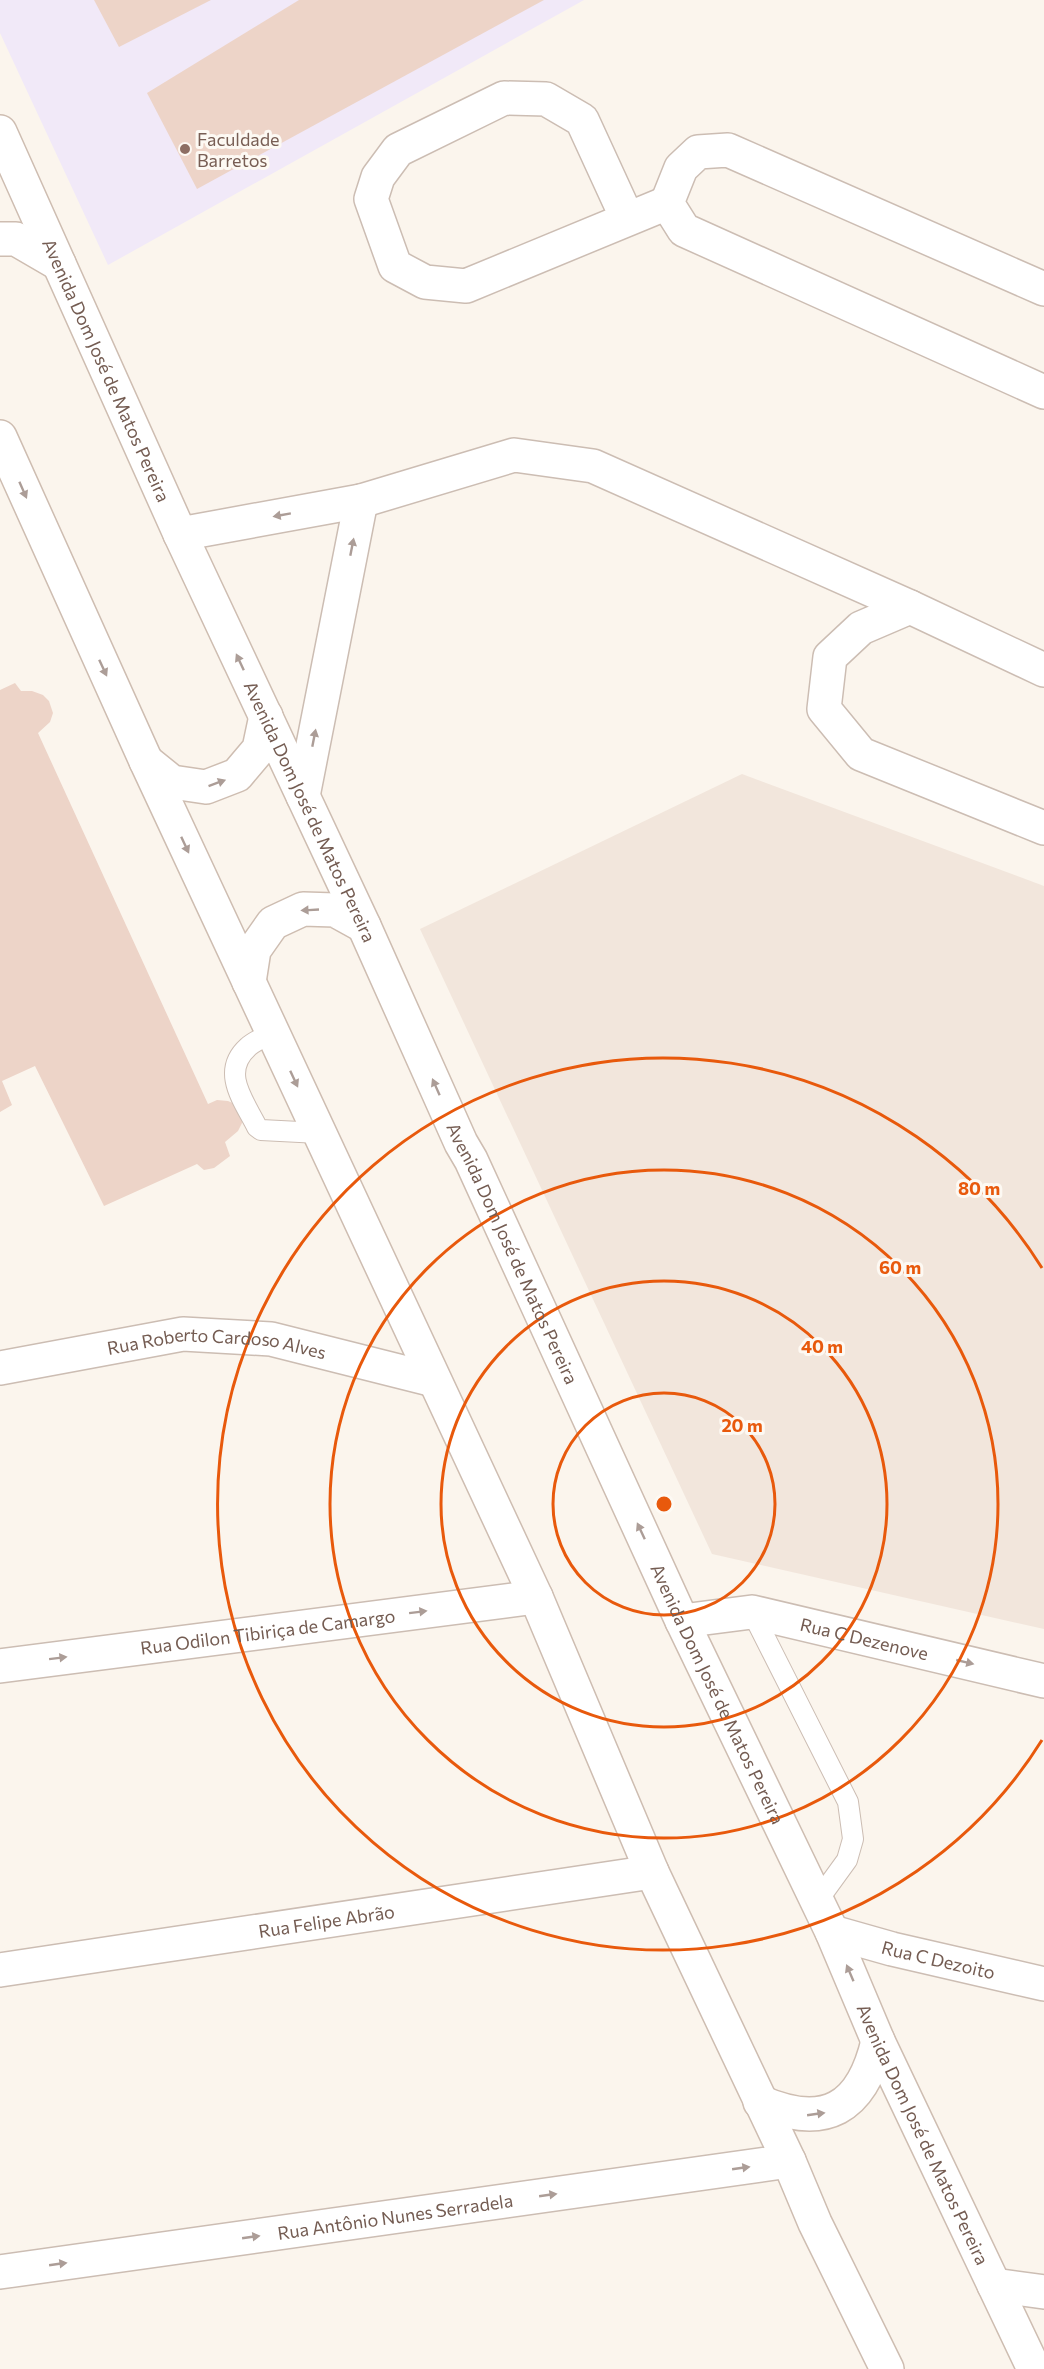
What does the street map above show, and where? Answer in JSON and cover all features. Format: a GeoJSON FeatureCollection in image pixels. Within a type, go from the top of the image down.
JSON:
{"type":"FeatureCollection","features":[{"type":"Feature","properties":{"kind":"street"},"geometry":{"type":"LineString","coordinates":[[627,218],[582,120],[546,99],[504,98],[398,150],[378,177],[372,199],[395,266],[425,282],[466,286],[667,203],[681,168],[698,152],[728,150],[1044,289]]}},
{"type":"Feature","properties":{"kind":"street","name":"Avenida Dom José de Matos Pereira"},"geometry":{"type":"LineString","coordinates":[[0,132],[180,534],[364,926],[461,1143],[471,1160],[682,1621],[818,1900],[878,2041],[1034,2369]]}},
{"type":"Feature","properties":{"kind":"street"},"geometry":{"type":"LineString","coordinates":[[667,203],[684,230],[1044,392]]}},
{"type":"Feature","properties":{"kind":"street"},"geometry":{"type":"LineString","coordinates":[[0,240],[16,239],[60,264]]}},
{"type":"Feature","properties":{"kind":"street"},"geometry":{"type":"LineString","coordinates":[[0,437],[146,761],[536,1598],[652,1872],[789,2161],[815,2223],[887,2369]]}},
{"type":"Feature","properties":{"kind":"street"},"geometry":{"type":"LineString","coordinates":[[180,534],[361,501],[514,455],[593,466],[910,607],[1044,670]]}},
{"type":"Feature","properties":{"kind":"street"},"geometry":{"type":"LineString","coordinates":[[303,796],[361,501]]}},
{"type":"Feature","properties":{"kind":"street"},"geometry":{"type":"LineString","coordinates":[[910,607],[861,628],[830,657],[824,709],[861,754],[1044,828]]}},
{"type":"Feature","properties":{"kind":"street"},"geometry":{"type":"LineString","coordinates":[[146,761],[172,782],[183,784],[206,787],[237,776],[259,749],[266,716]]}},
{"type":"Feature","properties":{"kind":"street"},"geometry":{"type":"LineString","coordinates":[[249,982],[254,950],[273,923],[303,909],[335,910],[364,926]]}},
{"type":"Feature","properties":{"kind":"street","name":"Rua Roberto Cardoso Alves"},"geometry":{"type":"LineString","coordinates":[[0,1368],[183,1334],[271,1339],[434,1380]]}},
{"type":"Feature","properties":{"kind":"street","name":"Rua Odilon Tibiriça de Camargo"},"geometry":{"type":"LineString","coordinates":[[0,1666],[536,1598]]}},
{"type":"Feature","properties":{"kind":"street","name":"Rua C Dezenove"},"geometry":{"type":"LineString","coordinates":[[682,1621],[752,1612],[1044,1681]]}},
{"type":"Feature","properties":{"kind":"street","name":"Rua Felipe Abrão"},"geometry":{"type":"LineString","coordinates":[[0,1970],[652,1872]]}},
{"type":"Feature","properties":{"kind":"street","name":"Rua C Dezoito"},"geometry":{"type":"LineString","coordinates":[[832,1932],[892,1949],[1044,1984]]}},
{"type":"Feature","properties":{"kind":"street"},"geometry":{"type":"LineString","coordinates":[[760,2102],[783,2112],[804,2115],[827,2112],[846,2102],[862,2087],[872,2067],[878,2041]]}},
{"type":"Feature","properties":{"kind":"street","name":"Rua Antônio Nunes Serradela"},"geometry":{"type":"LineString","coordinates":[[0,2272],[789,2161]]}},
{"type":"Feature","properties":{"kind":"street"},"geometry":{"type":"LineString","coordinates":[[994,2285],[1044,2292]]}},
{"type":"Feature","properties":{"kind":"lane"},"geometry":{"type":"LineString","coordinates":[[273,1033],[248,1046],[234,1067],[233,1078],[257,1127],[261,1130],[319,1133]]}},
{"type":"Feature","properties":{"kind":"lane"},"geometry":{"type":"LineString","coordinates":[[752,1612],[848,1802],[853,1839],[850,1849],[846,1860],[818,1900]]}},
{"type":"Feature","properties":{"kind":"shaded area","name":"Faculdade Barretos"},"geometry":{"type":"Polygon","coordinates":[[[0,0],[584,0],[108,265],[0,33],[0,0]]]}},
{"type":"Feature","properties":{"kind":"shaded area"},"geometry":{"type":"Polygon","coordinates":[[[742,774],[1044,886],[1044,1629],[712,1554],[420,929],[742,774]]]}},
{"type":"Feature","properties":{"kind":"building"},"geometry":{"type":"Polygon","coordinates":[[[94,0],[211,0],[119,47],[94,0]]]}},
{"type":"Feature","properties":{"kind":"building"},"geometry":{"type":"Polygon","coordinates":[[[299,0],[544,0],[197,189],[147,93],[299,0]]]}},
{"type":"Feature","properties":{"kind":"building"},"geometry":{"type":"Polygon","coordinates":[[[15,683],[21,691],[32,691],[43,695],[49,701],[53,713],[50,722],[38,733],[208,1104],[217,1100],[228,1101],[237,1105],[242,1114],[242,1123],[238,1131],[225,1142],[230,1156],[214,1168],[204,1170],[197,1164],[104,1206],[35,1066],[2,1081],[12,1105],[0,1112],[0,690],[15,683]]]}},
{"type":"Feature","properties":{"kind":"place","name":"Faculdade Barretos"},"geometry":{"type":"Point","coordinates":[185,149]}}]}
